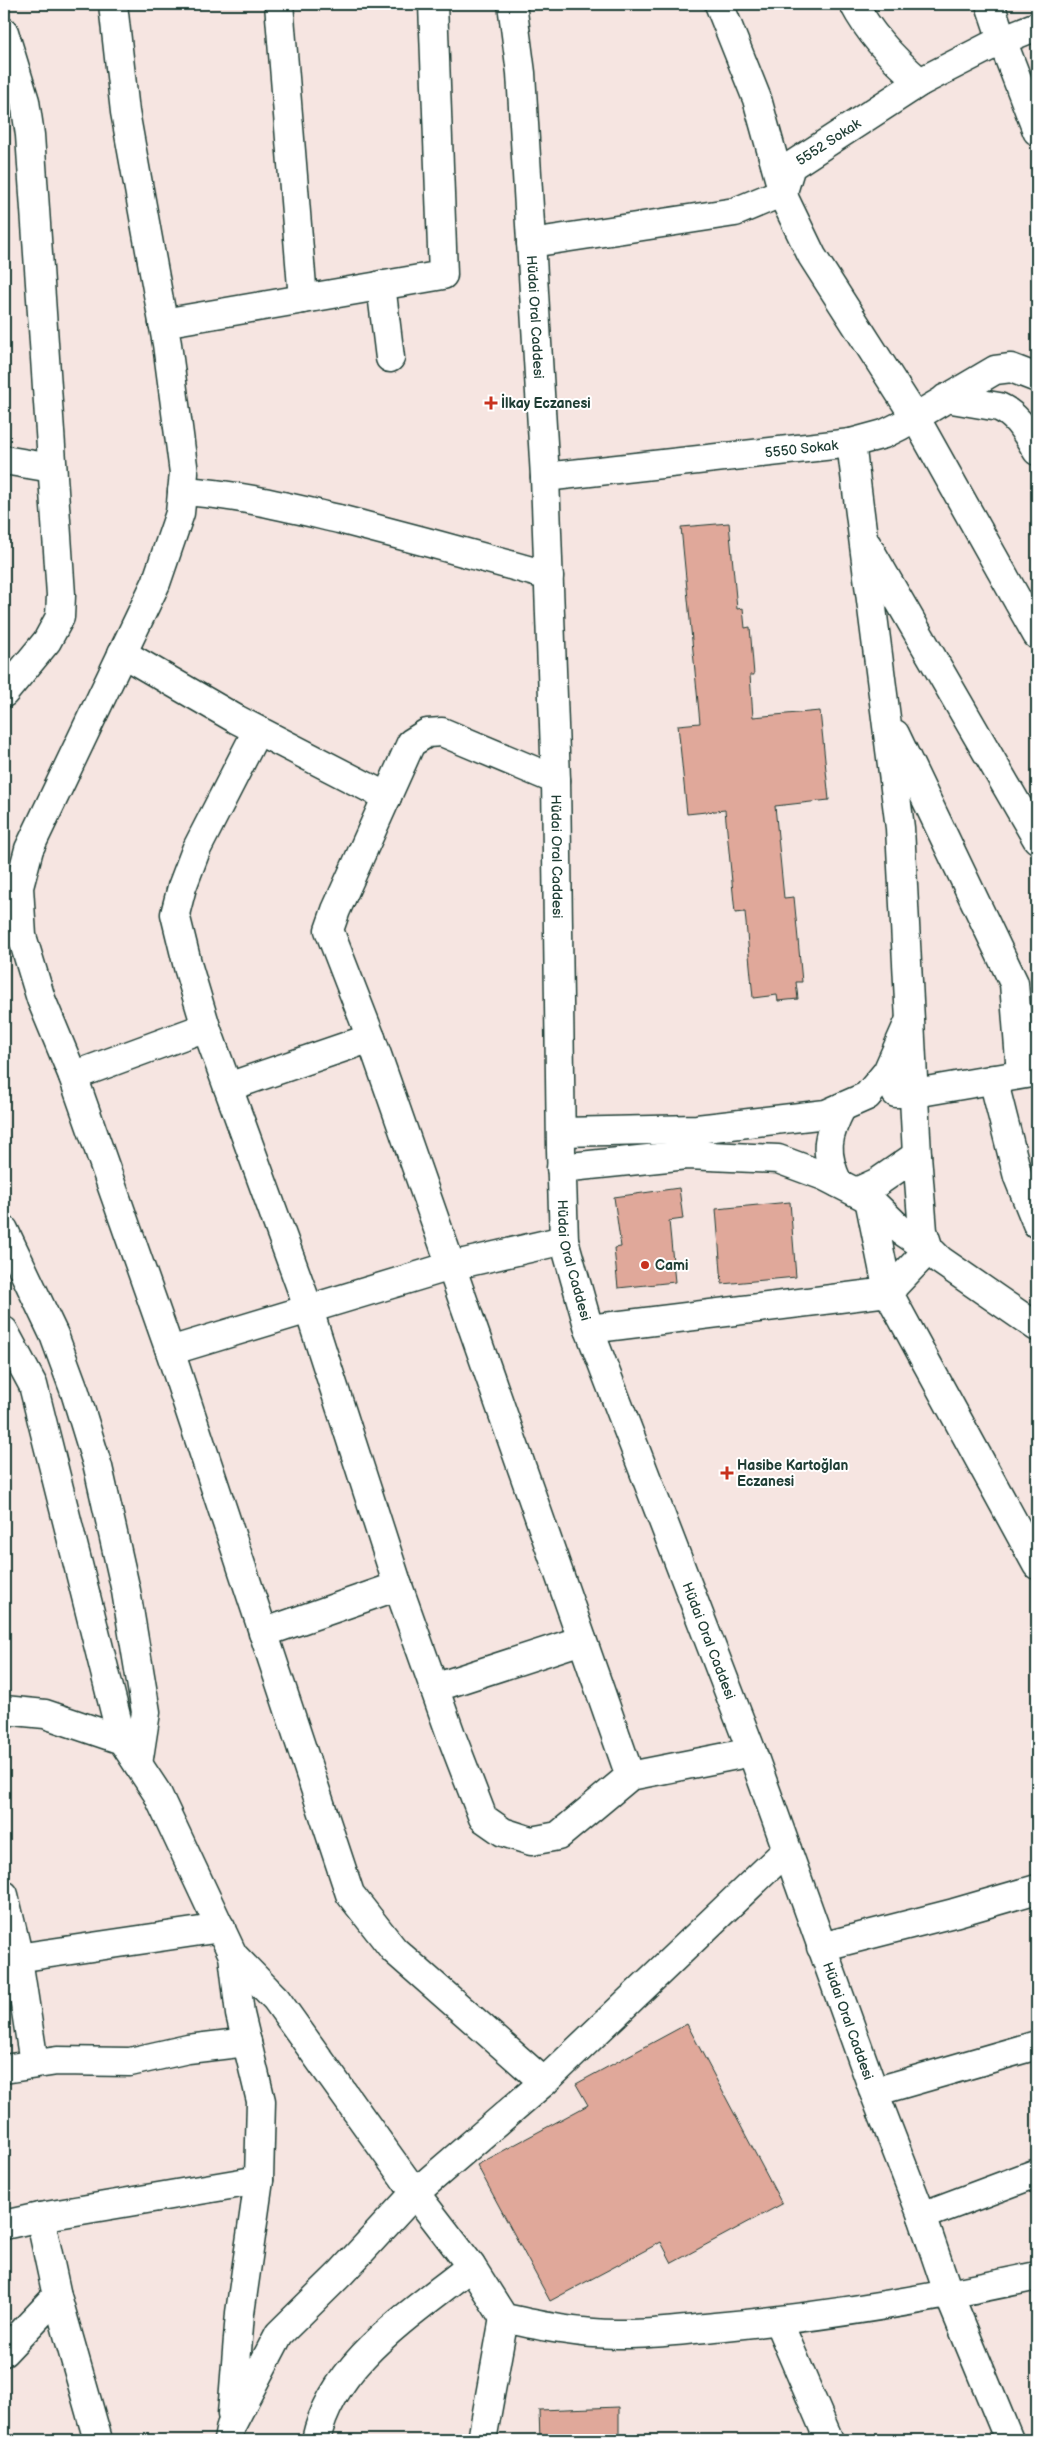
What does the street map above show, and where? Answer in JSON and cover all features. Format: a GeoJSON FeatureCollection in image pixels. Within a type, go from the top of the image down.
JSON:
{"type":"FeatureCollection","features":[{"type":"Feature","properties":{"kind":"street"},"geometry":{"type":"LineString","coordinates":[[113,4],[125,112],[164,323],[184,473],[180,513],[156,583],[29,849],[19,887],[22,936],[41,998],[73,1076],[170,1351],[350,1894],[394,1950],[544,2082]]}},
{"type":"Feature","properties":{"kind":"street"},"geometry":{"type":"LineString","coordinates":[[279,4],[303,299]]}},
{"type":"Feature","properties":{"kind":"street"},"geometry":{"type":"LineString","coordinates":[[164,323],[442,275],[432,4]]}},
{"type":"Feature","properties":{"kind":"street","name":"Hüdai Oral Caddesi"},"geometry":{"type":"LineString","coordinates":[[512,4],[521,73],[545,477],[556,780],[561,1168],[564,1240],[590,1329],[752,1752],[874,2092],[922,2216],[949,2296],[1009,2440]]}},
{"type":"Feature","properties":{"kind":"street"},"geometry":{"type":"LineString","coordinates":[[719,4],[757,99],[783,192],[812,256],[915,417],[1037,635]]}},
{"type":"Feature","properties":{"kind":"street"},"geometry":{"type":"LineString","coordinates":[[854,4],[863,20],[890,56],[920,82]]}},
{"type":"Feature","properties":{"kind":"street"},"geometry":{"type":"LineString","coordinates":[[990,4],[1037,130]]}},
{"type":"Feature","properties":{"kind":"street","name":"5552 Sokak"},"geometry":{"type":"LineString","coordinates":[[783,192],[792,166],[920,82],[1002,40],[1037,26]]}},
{"type":"Feature","properties":{"kind":"street"},"geometry":{"type":"LineString","coordinates":[[4,32],[25,101],[30,135],[61,595],[60,616],[47,641],[4,693]]}},
{"type":"Feature","properties":{"kind":"street"},"geometry":{"type":"LineString","coordinates":[[531,243],[735,212],[783,192]]}},
{"type":"Feature","properties":{"kind":"street"},"geometry":{"type":"LineString","coordinates":[[381,285],[390,358]]}},
{"type":"Feature","properties":{"kind":"street","name":"5550 Sokak"},"geometry":{"type":"LineString","coordinates":[[545,477],[851,443],[884,434],[946,398],[1004,368],[1021,370],[1037,378]]}},
{"type":"Feature","properties":{"kind":"street"},"geometry":{"type":"LineString","coordinates":[[946,398],[1007,410],[1019,420],[1037,451]]}},
{"type":"Feature","properties":{"kind":"street"},"geometry":{"type":"LineString","coordinates":[[851,443],[861,535],[900,828],[922,1231],[929,1249]]}},
{"type":"Feature","properties":{"kind":"street"},"geometry":{"type":"LineString","coordinates":[[4,460],[52,468]]}},
{"type":"Feature","properties":{"kind":"street"},"geometry":{"type":"LineString","coordinates":[[182,491],[219,493],[279,505],[408,537],[549,576]]}},
{"type":"Feature","properties":{"kind":"street"},"geometry":{"type":"LineString","coordinates":[[861,535],[1037,839]]}},
{"type":"Feature","properties":{"kind":"street"},"geometry":{"type":"LineString","coordinates":[[122,653],[257,730],[387,797]]}},
{"type":"Feature","properties":{"kind":"street"},"geometry":{"type":"LineString","coordinates":[[562,1132],[697,1129],[826,1114],[867,1096],[915,1094],[1029,1073],[1014,983],[884,712]]}},
{"type":"Feature","properties":{"kind":"street"},"geometry":{"type":"LineString","coordinates":[[257,730],[196,850],[182,887],[175,914],[206,1027],[309,1310],[398,1586],[483,1818],[503,1832],[531,1841],[558,1836],[630,1776],[752,1752]]}},
{"type":"Feature","properties":{"kind":"street"},"geometry":{"type":"LineString","coordinates":[[556,780],[442,732],[428,733],[411,743],[329,930],[371,1038],[630,1776]]}},
{"type":"Feature","properties":{"kind":"street"},"geometry":{"type":"LineString","coordinates":[[867,1096],[887,1072],[910,1018]]}},
{"type":"Feature","properties":{"kind":"street"},"geometry":{"type":"LineString","coordinates":[[73,1076],[206,1027]]}},
{"type":"Feature","properties":{"kind":"street"},"geometry":{"type":"LineString","coordinates":[[228,1087],[371,1038]]}},
{"type":"Feature","properties":{"kind":"street"},"geometry":{"type":"LineString","coordinates":[[993,1079],[1018,1176],[1037,1224]]}},
{"type":"Feature","properties":{"kind":"street"},"geometry":{"type":"LineString","coordinates":[[842,1107],[832,1126],[827,1149],[829,1164],[854,1191],[902,1231],[929,1249],[940,1260],[1037,1327]]}},
{"type":"Feature","properties":{"kind":"street"},"geometry":{"type":"LineString","coordinates":[[561,1168],[687,1155],[778,1159],[854,1191],[878,1182],[917,1155]]}},
{"type":"Feature","properties":{"kind":"street"},"geometry":{"type":"LineString","coordinates":[[854,1191],[888,1292],[1037,1565]]}},
{"type":"Feature","properties":{"kind":"street"},"geometry":{"type":"LineString","coordinates":[[4,1230],[54,1335],[75,1392],[98,1467],[126,1591],[146,1712],[138,1764]]}},
{"type":"Feature","properties":{"kind":"street"},"geometry":{"type":"LineString","coordinates":[[170,1351],[451,1266],[564,1240]]}},
{"type":"Feature","properties":{"kind":"street"},"geometry":{"type":"LineString","coordinates":[[590,1329],[888,1292],[929,1249]]}},
{"type":"Feature","properties":{"kind":"street"},"geometry":{"type":"LineString","coordinates":[[4,1331],[33,1385],[122,1740],[157,1793],[233,1955],[240,2014],[261,2101],[259,2180],[240,2313],[229,2433]]}},
{"type":"Feature","properties":{"kind":"street"},"geometry":{"type":"LineString","coordinates":[[263,1633],[398,1586]]}},
{"type":"Feature","properties":{"kind":"street"},"geometry":{"type":"LineString","coordinates":[[434,1688],[582,1640]]}},
{"type":"Feature","properties":{"kind":"street"},"geometry":{"type":"LineString","coordinates":[[4,1710],[45,1714],[122,1740]]}},
{"type":"Feature","properties":{"kind":"street"},"geometry":{"type":"LineString","coordinates":[[229,2433],[279,2334],[342,2272],[415,2193],[544,2082],[787,1850]]}},
{"type":"Feature","properties":{"kind":"street"},"geometry":{"type":"LineString","coordinates":[[821,1947],[954,1913],[1037,1889]]}},
{"type":"Feature","properties":{"kind":"street"},"geometry":{"type":"LineString","coordinates":[[4,1895],[18,1958],[34,2063]]}},
{"type":"Feature","properties":{"kind":"street"},"geometry":{"type":"LineString","coordinates":[[18,1958],[221,1928]]}},
{"type":"Feature","properties":{"kind":"street"},"geometry":{"type":"LineString","coordinates":[[233,1955],[276,1999],[415,2193],[472,2266],[504,2318],[482,2440]]}},
{"type":"Feature","properties":{"kind":"street"},"geometry":{"type":"LineString","coordinates":[[4,2069],[34,2063],[130,2062],[188,2049],[247,2042]]}},
{"type":"Feature","properties":{"kind":"street"},"geometry":{"type":"LineString","coordinates":[[874,2092],[1037,2045]]}},
{"type":"Feature","properties":{"kind":"street"},"geometry":{"type":"LineString","coordinates":[[922,2216],[1037,2173]]}},
{"type":"Feature","properties":{"kind":"street"},"geometry":{"type":"LineString","coordinates":[[4,2226],[40,2217],[259,2180]]}},
{"type":"Feature","properties":{"kind":"street"},"geometry":{"type":"LineString","coordinates":[[40,2217],[57,2296],[98,2440]]}},
{"type":"Feature","properties":{"kind":"street"},"geometry":{"type":"LineString","coordinates":[[316,2440],[318,2428],[342,2379],[381,2338],[472,2266]]}},
{"type":"Feature","properties":{"kind":"street"},"geometry":{"type":"LineString","coordinates":[[504,2318],[555,2329],[617,2334],[778,2321],[949,2296],[1037,2276]]}},
{"type":"Feature","properties":{"kind":"street"},"geometry":{"type":"LineString","coordinates":[[4,2352],[57,2296]]}},
{"type":"Feature","properties":{"kind":"street"},"geometry":{"type":"LineString","coordinates":[[778,2321],[829,2440]]}},
{"type":"Feature","properties":{"kind":"building"},"geometry":{"type":"Polygon","coordinates":[[[729,523],[737,609],[743,608],[745,628],[750,627],[754,675],[750,675],[753,717],[820,711],[829,800],[775,806],[784,898],[794,897],[802,982],[796,982],[798,999],[778,1001],[777,995],[753,998],[745,912],[735,913],[725,810],[687,814],[678,725],[700,723],[681,527],[729,523]]]}},
{"type":"Feature","properties":{"kind":"building"},"geometry":{"type":"Polygon","coordinates":[[[679,1188],[683,1219],[669,1221],[675,1282],[618,1288],[614,1248],[621,1247],[614,1197],[679,1188]]]}},
{"type":"Feature","properties":{"kind":"building"},"geometry":{"type":"Polygon","coordinates":[[[790,1202],[796,1277],[722,1284],[716,1209],[790,1202]]]}},
{"type":"Feature","properties":{"kind":"building"},"geometry":{"type":"Polygon","coordinates":[[[687,2024],[782,2204],[672,2263],[661,2242],[550,2301],[477,2165],[588,2105],[576,2084],[687,2024]]]}},
{"type":"Feature","properties":{"kind":"building"},"geometry":{"type":"Polygon","coordinates":[[[619,2407],[619,2440],[540,2440],[539,2410],[619,2407]]]}},
{"type":"Feature","properties":{"kind":"place","name":"İlkay Eczanesi"},"geometry":{"type":"Point","coordinates":[491,403]}},
{"type":"Feature","properties":{"kind":"place","name":"Cami"},"geometry":{"type":"Point","coordinates":[645,1265]}},
{"type":"Feature","properties":{"kind":"place","name":"Hasibe Kartoğlan Eczanesi"},"geometry":{"type":"Point","coordinates":[727,1473]}}]}
